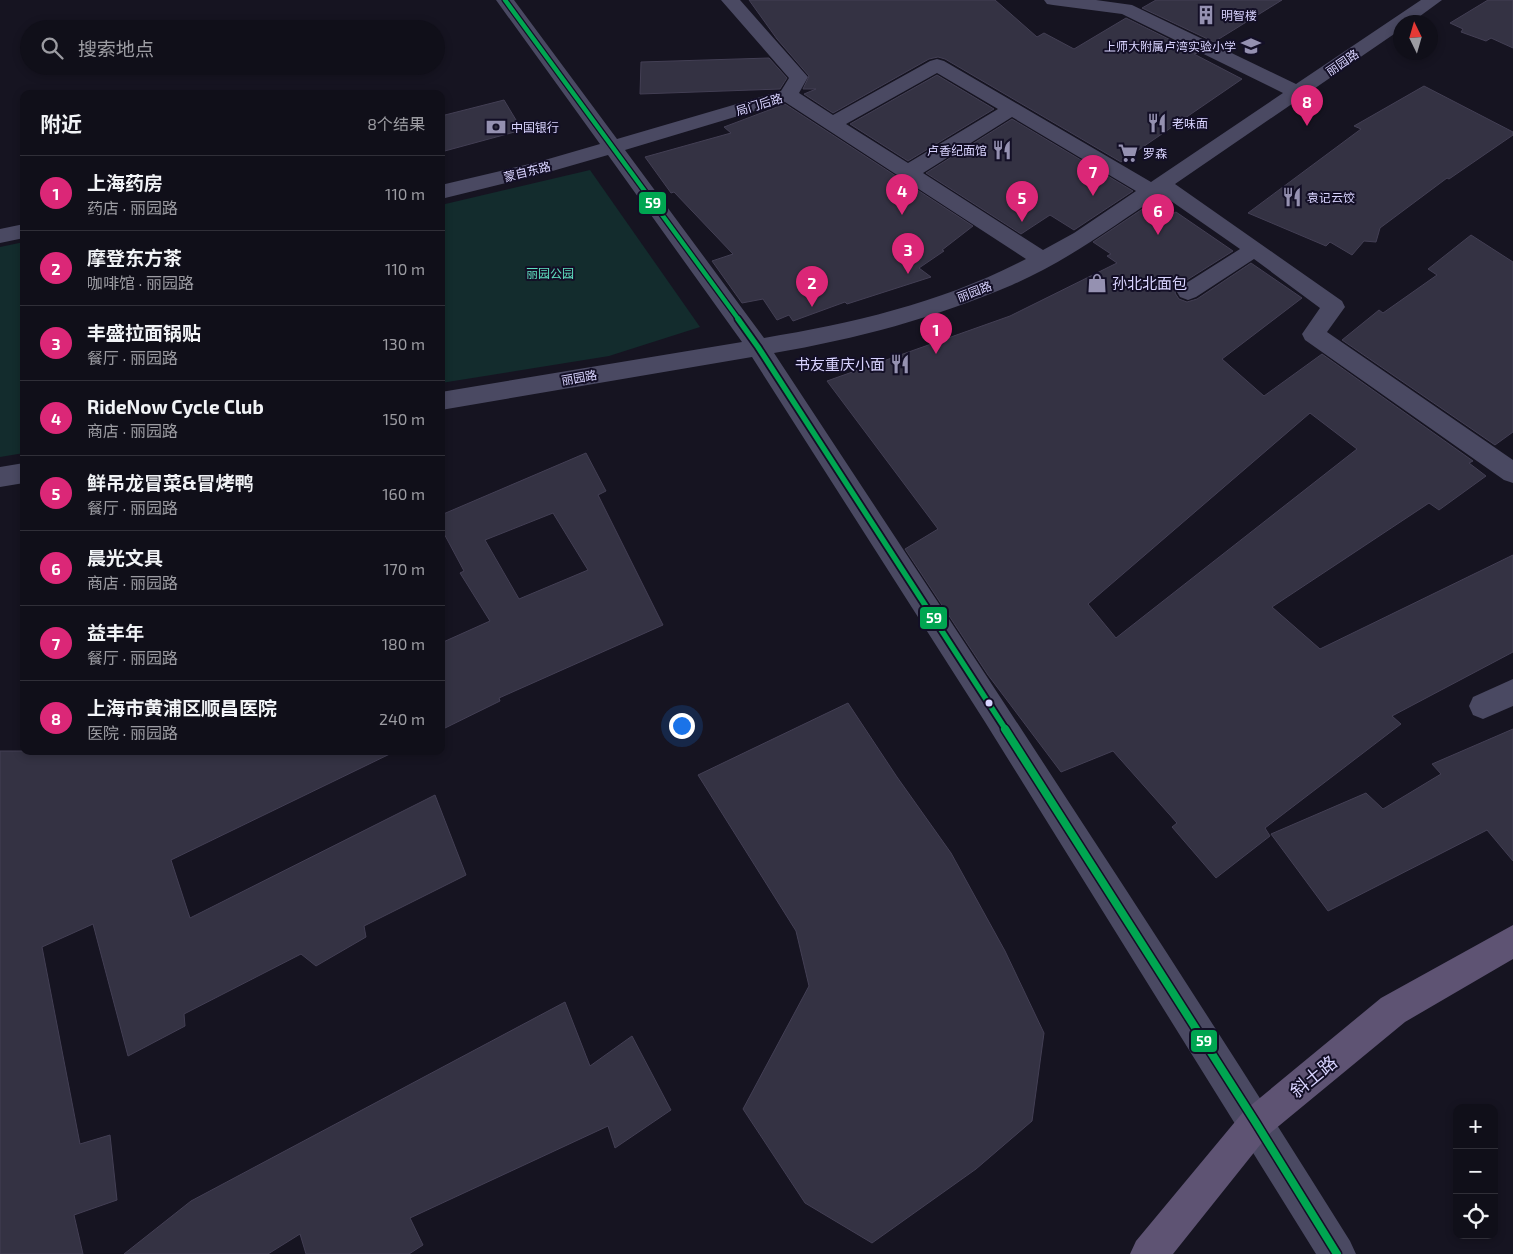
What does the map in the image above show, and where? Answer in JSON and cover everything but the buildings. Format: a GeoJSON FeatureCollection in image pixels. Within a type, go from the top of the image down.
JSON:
{"type":"FeatureCollection","features":[{"type":"Feature","properties":{"kind":"main road","name":"斜土路"},"geometry":{"type":"LineString","coordinates":[[1149,1254],[1256,1123],[1393,1010],[1513,941]]}},
{"type":"Feature","properties":{"kind":"street"},"geometry":{"type":"LineString","coordinates":[[505,0],[758,347],[990,705],[1256,1123],[1337,1254]]}},
{"type":"Feature","properties":{"kind":"street","name":"局门后路"},"geometry":{"type":"LineString","coordinates":[[612,148],[788,95],[799,77],[730,0]]}},
{"type":"Feature","properties":{"kind":"street"},"geometry":{"type":"LineString","coordinates":[[1052,0],[1126,9],[1296,92]]}},
{"type":"Feature","properties":{"kind":"street","name":"丽园路"},"geometry":{"type":"LineString","coordinates":[[445,400],[831,335],[919,312],[1005,279],[1082,238],[1433,0]]}},
{"type":"Feature","properties":{"kind":"street"},"geometry":{"type":"LineString","coordinates":[[833,123],[937,65],[1012,110],[1156,188],[1255,249],[1334,307],[1313,334],[1513,473]]}},
{"type":"Feature","properties":{"kind":"street"},"geometry":{"type":"LineString","coordinates":[[788,95],[1042,259]]}},
{"type":"Feature","properties":{"kind":"street"},"geometry":{"type":"LineString","coordinates":[[909,172],[1012,110]]}},
{"type":"Feature","properties":{"kind":"street","name":"蒙自东路"},"geometry":{"type":"LineString","coordinates":[[445,191],[542,168],[612,148]]}},
{"type":"Feature","properties":{"kind":"street"},"geometry":{"type":"LineString","coordinates":[[0,236],[20,232]]}},
{"type":"Feature","properties":{"kind":"street"},"geometry":{"type":"LineString","coordinates":[[1188,292],[1255,249]]}},
{"type":"Feature","properties":{"kind":"street"},"geometry":{"type":"LineString","coordinates":[[0,477],[20,474]]}},
{"type":"Feature","properties":{"kind":"street"},"geometry":{"type":"LineString","coordinates":[[1483,706],[1513,692]]}},
{"type":"Feature","properties":{"kind":"green space","name":"丽园公园"},"geometry":{"type":"Polygon","coordinates":[[[590,170],[700,327],[609,356],[445,382],[445,204],[590,170]]]}},
{"type":"Feature","properties":{"kind":"green space"},"geometry":{"type":"Polygon","coordinates":[[[20,243],[20,454],[0,457],[0,247],[20,243]]]}},
{"type":"Feature","properties":{"kind":"transit line","name":"59"},"geometry":{"type":"LineString","coordinates":[[505,0],[758,347],[995,713],[1256,1123],[1337,1254]]}},
{"type":"Feature","properties":{"kind":"place","name":"明智楼"},"geometry":{"type":"Point","coordinates":[1206,15]}},
{"type":"Feature","properties":{"kind":"place","name":"上师大附属卢湾实验小学"},"geometry":{"type":"Point","coordinates":[1251,46]}},
{"type":"Feature","properties":{"kind":"place","name":"老味面"},"geometry":{"type":"Point","coordinates":[1157,123]}},
{"type":"Feature","properties":{"kind":"place","name":"上海市黄浦区顺昌医院"},"geometry":{"type":"Point","coordinates":[1307,126]}},
{"type":"Feature","properties":{"kind":"place","name":"中国银行"},"geometry":{"type":"Point","coordinates":[496,127]}},
{"type":"Feature","properties":{"kind":"place","name":"卢香纪面馆"},"geometry":{"type":"Point","coordinates":[1002,150]}},
{"type":"Feature","properties":{"kind":"place","name":"罗森"},"geometry":{"type":"Point","coordinates":[1128,153]}},
{"type":"Feature","properties":{"kind":"place","name":"益丰年"},"geometry":{"type":"Point","coordinates":[1093,196]}},
{"type":"Feature","properties":{"kind":"place","name":"袁记云饺"},"geometry":{"type":"Point","coordinates":[1292,197]}},
{"type":"Feature","properties":{"kind":"place","name":"RideNow Cycle Club"},"geometry":{"type":"Point","coordinates":[902,215]}},
{"type":"Feature","properties":{"kind":"place","name":"鲜吊龙冒菜&冒烤鸭"},"geometry":{"type":"Point","coordinates":[1022,222]}},
{"type":"Feature","properties":{"kind":"place","name":"晨光文具"},"geometry":{"type":"Point","coordinates":[1158,235]}},
{"type":"Feature","properties":{"kind":"place","name":"丰盛拉面锅贴"},"geometry":{"type":"Point","coordinates":[908,274]}},
{"type":"Feature","properties":{"kind":"place","name":"孙北北面包"},"geometry":{"type":"Point","coordinates":[1097,283]}},
{"type":"Feature","properties":{"kind":"place","name":"摩登东方茶"},"geometry":{"type":"Point","coordinates":[812,307]}},
{"type":"Feature","properties":{"kind":"place","name":"上海药房"},"geometry":{"type":"Point","coordinates":[936,354]}},
{"type":"Feature","properties":{"kind":"place","name":"书友重庆小面"},"geometry":{"type":"Point","coordinates":[900,364]}}]}
